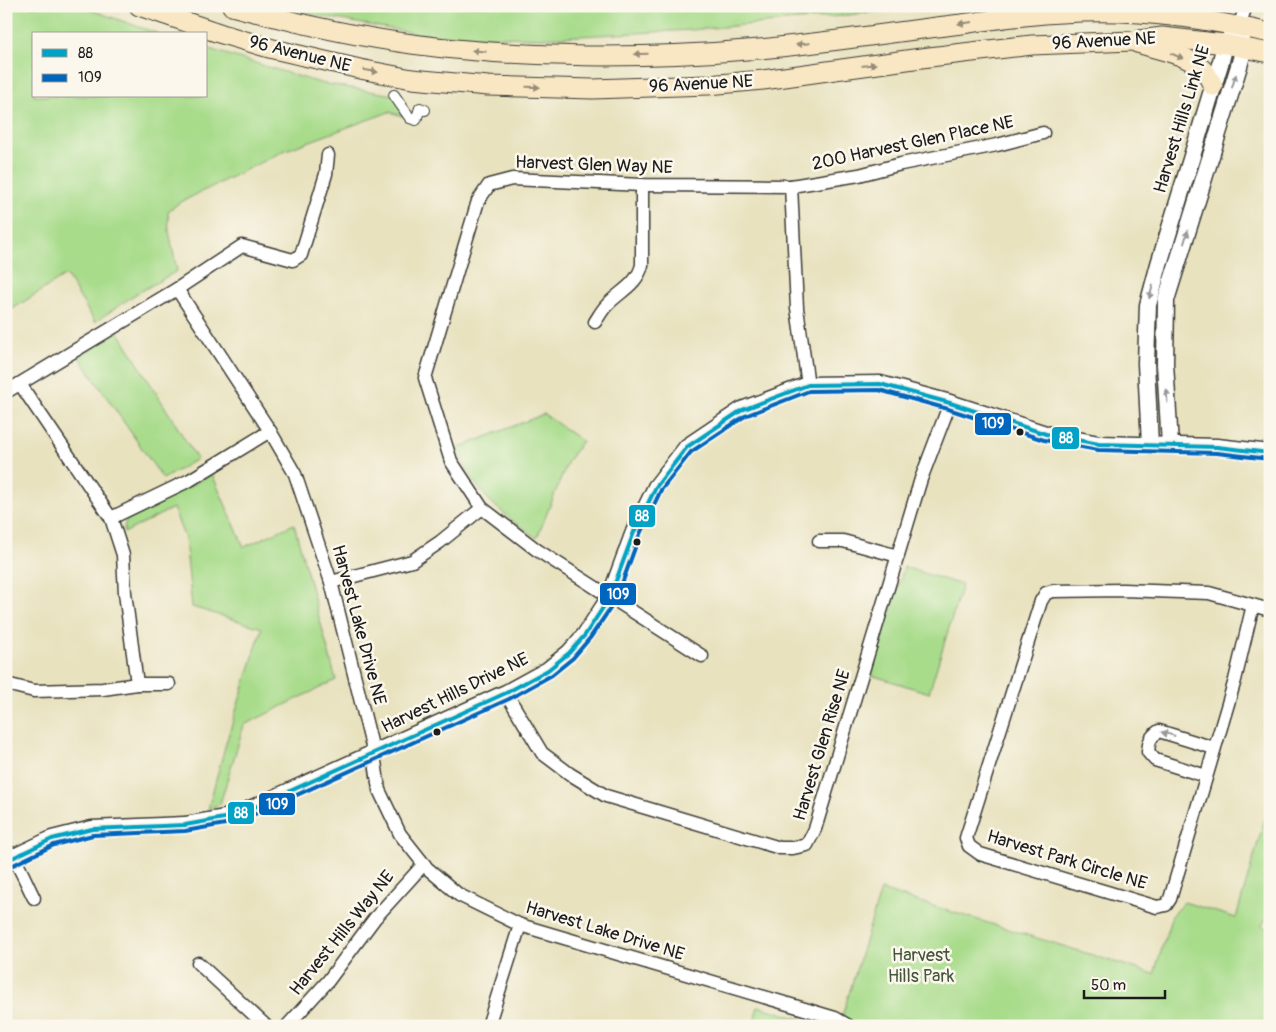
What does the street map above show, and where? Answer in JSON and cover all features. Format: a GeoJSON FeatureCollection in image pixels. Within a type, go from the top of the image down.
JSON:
{"type":"FeatureCollection","features":[{"type":"Feature","properties":{"kind":"main road","name":"96 Avenue NE"},"geometry":{"type":"LineString","coordinates":[[139,6],[269,48],[360,69],[412,79],[488,86],[593,89],[708,85],[763,80],[1032,45],[1132,41],[1162,37],[1225,44],[1270,53]]}},
{"type":"Feature","properties":{"kind":"main road","name":"96 Avenue NE"},"geometry":{"type":"LineString","coordinates":[[232,6],[276,18],[412,44],[491,52],[596,55],[703,53],[758,49],[1014,17],[1083,12],[1160,15],[1239,26],[1270,33]]}},
{"type":"Feature","properties":{"kind":"main road"},"geometry":{"type":"LineString","coordinates":[[1132,41],[1171,53],[1192,62],[1200,67],[1208,76],[1213,86]]}},
{"type":"Feature","properties":{"kind":"main road"},"geometry":{"type":"LineString","coordinates":[[758,49],[763,80]]}},
{"type":"Feature","properties":{"kind":"street"},"geometry":{"type":"LineString","coordinates":[[1170,445],[1165,363],[1166,300],[1244,48],[1239,26],[1246,6]]}},
{"type":"Feature","properties":{"kind":"street","name":"Harvest Hills Link NE"},"geometry":{"type":"LineString","coordinates":[[1150,445],[1146,363],[1148,305],[1225,44],[1239,26]]}},
{"type":"Feature","properties":{"kind":"street"},"geometry":{"type":"LineString","coordinates":[[394,95],[410,118],[416,120],[420,108],[425,110]]}},
{"type":"Feature","properties":{"kind":"street","name":"200 Harvest Glen Place NE"},"geometry":{"type":"LineString","coordinates":[[791,186],[859,175],[902,164],[997,145],[1042,133]]}},
{"type":"Feature","properties":{"kind":"street"},"geometry":{"type":"LineString","coordinates":[[6,392],[177,289],[242,246],[293,260],[301,255],[326,174],[328,155]]}},
{"type":"Feature","properties":{"kind":"street","name":"Harvest Glen Way NE"},"geometry":{"type":"LineString","coordinates":[[702,656],[537,550],[482,508],[451,461],[426,378],[478,201],[489,185],[512,178],[642,185],[791,186]]}},
{"type":"Feature","properties":{"kind":"street"},"geometry":{"type":"LineString","coordinates":[[595,322],[607,305],[637,279],[640,272],[642,265],[642,185]]}},
{"type":"Feature","properties":{"kind":"street"},"geometry":{"type":"LineString","coordinates":[[791,186],[797,308],[808,385]]}},
{"type":"Feature","properties":{"kind":"street","name":"Harvest Lake Drive NE"},"geometry":{"type":"LineString","coordinates":[[177,289],[270,430],[295,474],[331,582],[374,754],[379,790],[400,834],[424,864],[460,895],[520,925],[835,1018],[849,1026]]}},
{"type":"Feature","properties":{"kind":"street"},"geometry":{"type":"LineString","coordinates":[[20,384],[111,518],[123,555],[125,593],[137,684]]}},
{"type":"Feature","properties":{"kind":"street","name":"Harvest Hills Drive NE"},"geometry":{"type":"LineString","coordinates":[[9,856],[52,838],[92,829],[185,825],[235,816],[506,693],[548,670],[585,635],[610,596],[634,532],[656,486],[687,447],[742,410],[808,385],[880,384],[950,403],[1046,434],[1099,444],[1217,447],[1270,453]]}},
{"type":"Feature","properties":{"kind":"street","name":"Harvest Glen Rise NE"},"geometry":{"type":"LineString","coordinates":[[506,693],[542,753],[570,774],[606,796],[780,848],[793,848],[807,844],[815,829],[921,479],[950,403]]}},
{"type":"Feature","properties":{"kind":"street"},"geometry":{"type":"LineString","coordinates":[[111,518],[190,480],[270,430]]}},
{"type":"Feature","properties":{"kind":"street"},"geometry":{"type":"LineString","coordinates":[[331,582],[412,561],[440,542],[482,508]]}},
{"type":"Feature","properties":{"kind":"street"},"geometry":{"type":"LineString","coordinates":[[819,541],[843,541],[898,556]]}},
{"type":"Feature","properties":{"kind":"street","name":"Harvest Park Circle NE"},"geometry":{"type":"LineString","coordinates":[[1253,604],[1235,680],[1170,899],[1166,905],[1157,907],[980,854],[969,846],[966,838],[1041,601],[1046,593],[1053,591],[1123,590],[1209,593],[1253,604],[1270,610]]}},
{"type":"Feature","properties":{"kind":"street"},"geometry":{"type":"LineString","coordinates":[[6,684],[34,692],[104,689],[137,684],[168,684]]}},
{"type":"Feature","properties":{"kind":"street"},"geometry":{"type":"LineString","coordinates":[[1206,776],[1155,760],[1148,752],[1149,742],[1152,735],[1159,731],[1214,748]]}},
{"type":"Feature","properties":{"kind":"street"},"geometry":{"type":"LineString","coordinates":[[9,856],[34,898]]}},
{"type":"Feature","properties":{"kind":"street","name":"Harvest Hills Way NE"},"geometry":{"type":"LineString","coordinates":[[287,1026],[328,981],[375,918],[424,864]]}},
{"type":"Feature","properties":{"kind":"street"},"geometry":{"type":"LineString","coordinates":[[488,1026],[520,925]]}},
{"type":"Feature","properties":{"kind":"street"},"geometry":{"type":"LineString","coordinates":[[198,963],[266,1026]]}},
{"type":"Feature","properties":{"kind":"green space"},"geometry":{"type":"Polygon","coordinates":[[[6,6],[80,6],[153,32],[32,32],[32,98],[208,98],[208,49],[320,83],[394,95],[409,118],[389,112],[286,150],[179,203],[168,211],[169,231],[177,271],[136,294],[95,322],[66,275],[6,313],[6,6]]]}},
{"type":"Feature","properties":{"kind":"green space"},"geometry":{"type":"Polygon","coordinates":[[[284,6],[917,6],[841,16],[691,30],[542,38],[424,35],[314,15],[284,6]]]}},
{"type":"Feature","properties":{"kind":"green space"},"geometry":{"type":"Polygon","coordinates":[[[118,331],[197,459],[163,479],[79,357],[118,331]]]}},
{"type":"Feature","properties":{"kind":"green space"},"geometry":{"type":"Polygon","coordinates":[[[544,414],[582,441],[568,461],[537,538],[508,517],[482,492],[467,470],[458,448],[544,414]]]}},
{"type":"Feature","properties":{"kind":"green space"},"geometry":{"type":"Polygon","coordinates":[[[212,474],[244,547],[294,524],[336,680],[244,725],[220,804],[208,809],[226,743],[262,628],[192,607],[185,539],[173,508],[124,533],[124,528],[126,520],[212,474]]]}},
{"type":"Feature","properties":{"kind":"green space"},"geometry":{"type":"Polygon","coordinates":[[[904,567],[962,585],[929,693],[871,675],[904,567]]]}},
{"type":"Feature","properties":{"kind":"green space","name":"Harvest Hills Park"},"geometry":{"type":"Polygon","coordinates":[[[1270,801],[1270,909],[1262,926],[1270,929],[1270,1026],[839,1026],[881,890],[1154,974],[1172,915],[1184,902],[1236,918],[1270,801]]]}},
{"type":"Feature","properties":{"kind":"green space"},"geometry":{"type":"Polygon","coordinates":[[[758,1006],[823,1026],[753,1026],[758,1006]]]}},
{"type":"Feature","properties":{"kind":"transit line","name":"88"},"geometry":{"type":"LineString","coordinates":[[6,861],[52,839],[92,829],[185,825],[235,816],[506,693],[548,670],[569,653],[585,635],[610,597],[634,532],[656,487],[687,447],[742,410],[808,385],[880,384],[950,403],[1046,434],[1099,444],[1217,447],[1270,453]]}},
{"type":"Feature","properties":{"kind":"transit line","name":"109"},"geometry":{"type":"LineString","coordinates":[[9,867],[54,845],[93,835],[185,831],[237,822],[509,699],[552,675],[573,658],[590,638],[616,600],[640,534],[661,490],[691,452],[745,416],[809,391],[879,390],[948,409],[1044,440],[1098,450],[1217,453],[1269,459]]}}]}
